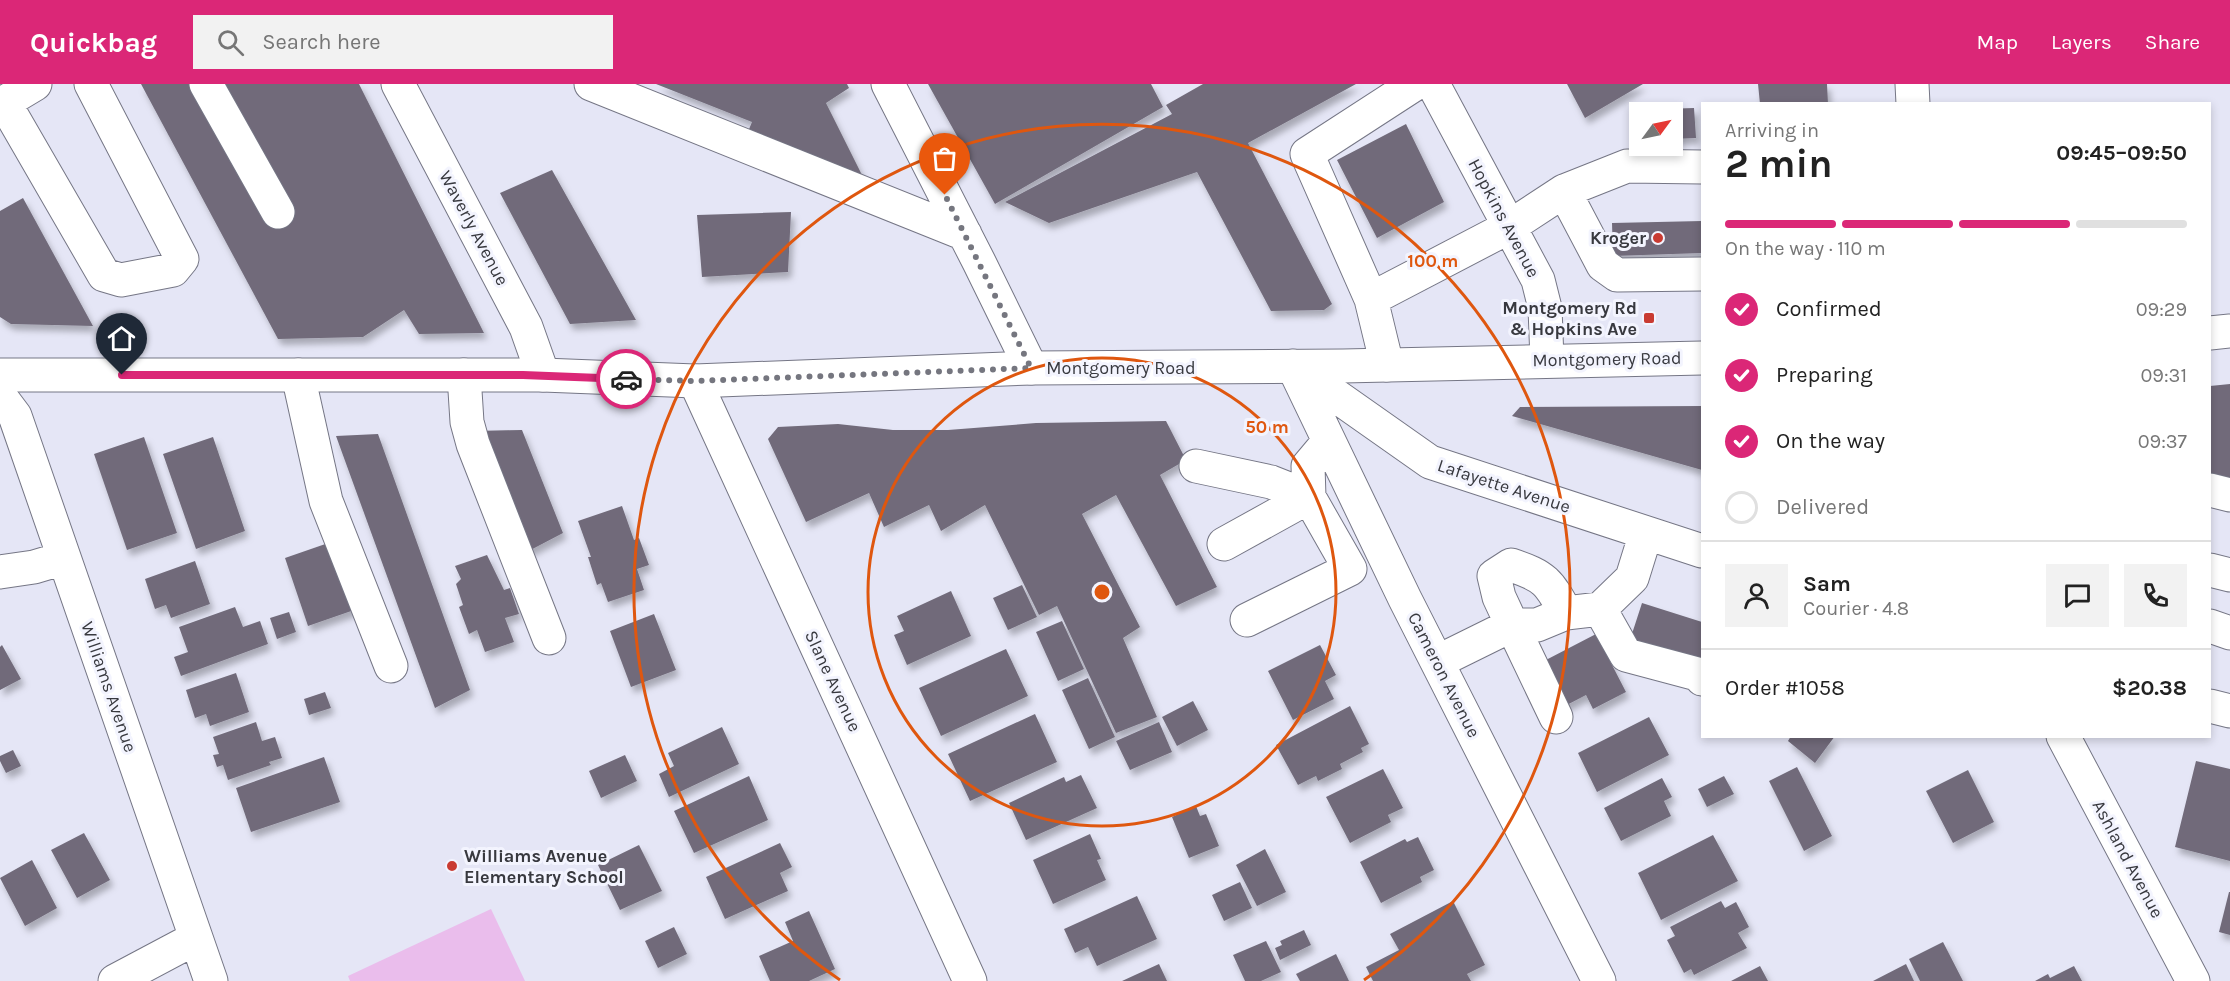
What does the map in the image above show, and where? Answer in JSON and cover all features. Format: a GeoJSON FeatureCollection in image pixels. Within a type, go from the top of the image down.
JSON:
{"type":"FeatureCollection","features":[{"type":"Feature","properties":{"kind":"street"},"geometry":{"type":"LineString","coordinates":[[35,84],[2,104],[104,275],[121,280],[172,270],[182,259],[91,84]]}},
{"type":"Feature","properties":{"kind":"street"},"geometry":{"type":"LineString","coordinates":[[206,84],[278,212]]}},
{"type":"Feature","properties":{"kind":"street","name":"Waverly Avenue"},"geometry":{"type":"LineString","coordinates":[[398,84],[526,327],[543,375]]}},
{"type":"Feature","properties":{"kind":"street"},"geometry":{"type":"LineString","coordinates":[[591,84],[965,234]]}},
{"type":"Feature","properties":{"kind":"street"},"geometry":{"type":"LineString","coordinates":[[888,84],[1031,368]]}},
{"type":"Feature","properties":{"kind":"street"},"geometry":{"type":"LineString","coordinates":[[1387,365],[1371,299],[1307,154],[1415,84]]}},
{"type":"Feature","properties":{"kind":"street","name":"Hopkins Avenue"},"geometry":{"type":"LineString","coordinates":[[1433,84],[1538,280],[1545,308],[1547,360]]}},
{"type":"Feature","properties":{"kind":"street"},"geometry":{"type":"LineString","coordinates":[[1912,84],[1913,102]]}},
{"type":"Feature","properties":{"kind":"street"},"geometry":{"type":"LineString","coordinates":[[1371,299],[1509,227],[1564,191],[1627,166],[1701,167]]}},
{"type":"Feature","properties":{"kind":"street"},"geometry":{"type":"LineString","coordinates":[[1564,191],[1603,265],[1617,275],[1701,274]]}},
{"type":"Feature","properties":{"kind":"street"},"geometry":{"type":"LineString","coordinates":[[2211,333],[2230,332]]}},
{"type":"Feature","properties":{"kind":"street","name":"Montgomery Road"},"geometry":{"type":"LineString","coordinates":[[0,375],[543,375],[695,381],[1031,368],[1387,365],[1701,358]]}},
{"type":"Feature","properties":{"kind":"street","name":"Cameron Avenue"},"geometry":{"type":"LineString","coordinates":[[1293,366],[1383,554],[1599,981]]}},
{"type":"Feature","properties":{"kind":"street","name":"Lafayette Avenue"},"geometry":{"type":"LineString","coordinates":[[1293,366],[1430,462],[1701,551]]}},
{"type":"Feature","properties":{"kind":"street"},"geometry":{"type":"LineString","coordinates":[[298,375],[326,501],[391,666]]}},
{"type":"Feature","properties":{"kind":"street"},"geometry":{"type":"LineString","coordinates":[[464,375],[467,422],[473,444],[549,638]]}},
{"type":"Feature","properties":{"kind":"street","name":"Slane Avenue"},"geometry":{"type":"LineString","coordinates":[[695,381],[970,981]]}},
{"type":"Feature","properties":{"kind":"street","name":"Williams Avenue"},"geometry":{"type":"LineString","coordinates":[[0,396],[15,416],[211,981]]}},
{"type":"Feature","properties":{"kind":"street"},"geometry":{"type":"LineString","coordinates":[[1329,441],[1308,466],[1308,497],[1350,569]]}},
{"type":"Feature","properties":{"kind":"street"},"geometry":{"type":"LineString","coordinates":[[1196,466],[1271,482],[1308,497]]}},
{"type":"Feature","properties":{"kind":"street"},"geometry":{"type":"LineString","coordinates":[[2211,490],[2230,495]]}},
{"type":"Feature","properties":{"kind":"street"},"geometry":{"type":"LineString","coordinates":[[1224,543],[1308,497]]}},
{"type":"Feature","properties":{"kind":"street"},"geometry":{"type":"LineString","coordinates":[[1437,662],[1512,625],[1537,625],[1566,613],[1600,609],[1632,578],[1646,533]]}},
{"type":"Feature","properties":{"kind":"street"},"geometry":{"type":"LineString","coordinates":[[1247,620],[1383,554]]}},
{"type":"Feature","properties":{"kind":"street"},"geometry":{"type":"LineString","coordinates":[[0,572],[34,567],[64,558]]}},
{"type":"Feature","properties":{"kind":"street"},"geometry":{"type":"LineString","coordinates":[[1556,717],[1499,597],[1494,576],[1511,565],[1534,572],[1551,585],[1566,613]]}},
{"type":"Feature","properties":{"kind":"street"},"geometry":{"type":"LineString","coordinates":[[2211,570],[2230,575]]}},
{"type":"Feature","properties":{"kind":"street"},"geometry":{"type":"LineString","coordinates":[[1600,609],[1626,655],[1701,675]]}},
{"type":"Feature","properties":{"kind":"street"},"geometry":{"type":"LineString","coordinates":[[2211,626],[2230,633]]}},
{"type":"Feature","properties":{"kind":"street"},"geometry":{"type":"LineString","coordinates":[[2211,706],[2230,711]]}},
{"type":"Feature","properties":{"kind":"street","name":"Ashland Avenue"},"geometry":{"type":"LineString","coordinates":[[2064,738],[2193,981]]}},
{"type":"Feature","properties":{"kind":"street"},"geometry":{"type":"LineString","coordinates":[[115,981],[196,938]]}},
{"type":"Feature","properties":{"kind":"shaded area"},"geometry":{"type":"Polygon","coordinates":[[[491,909],[525,981],[350,981],[348,976],[491,909]]]}},
{"type":"Feature","properties":{"kind":"building"},"geometry":{"type":"Polygon","coordinates":[[[141,84],[359,84],[484,333],[419,334],[404,310],[363,337],[278,339],[141,84]]]}},
{"type":"Feature","properties":{"kind":"building"},"geometry":{"type":"Polygon","coordinates":[[[656,84],[847,84],[849,88],[826,103],[868,187],[747,134],[752,122],[656,84]]]}},
{"type":"Feature","properties":{"kind":"building"},"geometry":{"type":"Polygon","coordinates":[[[928,84],[1151,84],[1163,107],[995,204],[928,84]]]}},
{"type":"Feature","properties":{"kind":"building"},"geometry":{"type":"Polygon","coordinates":[[[1203,84],[1356,84],[1248,143],[1332,304],[1324,310],[1271,311],[1197,172],[1049,223],[1005,202],[1172,114],[1166,105],[1203,84]]]}},
{"type":"Feature","properties":{"kind":"building"},"geometry":{"type":"Polygon","coordinates":[[[1567,84],[1643,84],[1585,118],[1567,84]]]}},
{"type":"Feature","properties":{"kind":"building"},"geometry":{"type":"Polygon","coordinates":[[[1758,84],[1827,84],[1828,102],[1760,102],[1758,84]]]}},
{"type":"Feature","properties":{"kind":"building"},"geometry":{"type":"Polygon","coordinates":[[[1683,108],[1694,108],[1696,138],[1683,139],[1683,108]]]}},
{"type":"Feature","properties":{"kind":"building"},"geometry":{"type":"Polygon","coordinates":[[[1406,124],[1444,202],[1377,238],[1337,160],[1406,124]]]}},
{"type":"Feature","properties":{"kind":"building"},"geometry":{"type":"Polygon","coordinates":[[[552,170],[636,320],[570,324],[500,193],[552,170]]]}},
{"type":"Feature","properties":{"kind":"building"},"geometry":{"type":"Polygon","coordinates":[[[23,198],[93,326],[11,324],[0,317],[0,211],[23,198]]]}},
{"type":"Feature","properties":{"kind":"building"},"geometry":{"type":"Polygon","coordinates":[[[791,212],[788,272],[702,277],[697,215],[791,212]]]}},
{"type":"Feature","properties":{"kind":"building","name":"Kroger"},"geometry":{"type":"Polygon","coordinates":[[[1701,221],[1701,253],[1613,256],[1612,223],[1701,221]]]}},
{"type":"Feature","properties":{"kind":"building"},"geometry":{"type":"Polygon","coordinates":[[[2230,384],[2230,478],[2211,474],[2211,386],[2230,384]]]}},
{"type":"Feature","properties":{"kind":"building"},"geometry":{"type":"Polygon","coordinates":[[[1701,406],[1701,470],[1512,416],[1520,407],[1701,406]]]}},
{"type":"Feature","properties":{"kind":"building"},"geometry":{"type":"Polygon","coordinates":[[[1166,421],[1186,460],[1160,475],[1217,587],[1176,606],[1116,495],[1082,514],[1140,627],[1123,638],[1157,717],[1116,733],[1057,606],[1039,615],[985,505],[941,531],[929,505],[884,527],[869,493],[806,522],[768,439],[778,427],[838,424],[893,430],[948,430],[1036,423],[1166,421]]]}},
{"type":"Feature","properties":{"kind":"building"},"geometry":{"type":"Polygon","coordinates":[[[522,430],[563,533],[521,555],[473,431],[522,430]]]}},
{"type":"Feature","properties":{"kind":"building"},"geometry":{"type":"Polygon","coordinates":[[[378,434],[470,690],[435,708],[336,436],[378,434]]]}},
{"type":"Feature","properties":{"kind":"building"},"geometry":{"type":"Polygon","coordinates":[[[144,437],[177,533],[127,550],[94,454],[144,437]]]}},
{"type":"Feature","properties":{"kind":"building"},"geometry":{"type":"Polygon","coordinates":[[[213,437],[245,531],[196,549],[163,454],[213,437]]]}},
{"type":"Feature","properties":{"kind":"building"},"geometry":{"type":"Polygon","coordinates":[[[622,506],[634,540],[639,538],[649,565],[637,569],[644,590],[608,602],[601,583],[597,585],[588,557],[591,557],[578,521],[622,506]]]}},
{"type":"Feature","properties":{"kind":"building"},"geometry":{"type":"Polygon","coordinates":[[[334,541],[357,609],[308,626],[285,558],[334,541]]]}},
{"type":"Feature","properties":{"kind":"building"},"geometry":{"type":"Polygon","coordinates":[[[487,555],[504,590],[510,588],[519,614],[505,618],[514,642],[485,652],[477,630],[469,634],[459,607],[463,605],[456,584],[461,579],[455,566],[487,555]]]}},
{"type":"Feature","properties":{"kind":"building"},"geometry":{"type":"Polygon","coordinates":[[[195,561],[210,604],[171,618],[166,605],[155,609],[145,579],[195,561]]]}},
{"type":"Feature","properties":{"kind":"building"},"geometry":{"type":"Polygon","coordinates":[[[1022,585],[1037,617],[1008,630],[993,598],[1022,585]]]}},
{"type":"Feature","properties":{"kind":"building"},"geometry":{"type":"Polygon","coordinates":[[[951,591],[971,636],[907,665],[894,635],[904,631],[897,616],[951,591]]]}},
{"type":"Feature","properties":{"kind":"building"},"geometry":{"type":"Polygon","coordinates":[[[1642,603],[1701,622],[1701,665],[1629,643],[1642,603]]]}},
{"type":"Feature","properties":{"kind":"building"},"geometry":{"type":"Polygon","coordinates":[[[235,607],[243,627],[260,621],[268,644],[181,676],[174,657],[188,652],[179,627],[235,607]]]}},
{"type":"Feature","properties":{"kind":"building"},"geometry":{"type":"Polygon","coordinates":[[[289,612],[296,632],[277,639],[270,618],[289,612]]]}},
{"type":"Feature","properties":{"kind":"building"},"geometry":{"type":"Polygon","coordinates":[[[654,614],[676,670],[631,687],[610,631],[654,614]]]}},
{"type":"Feature","properties":{"kind":"building"},"geometry":{"type":"Polygon","coordinates":[[[1062,621],[1084,669],[1058,681],[1036,632],[1062,621]]]}},
{"type":"Feature","properties":{"kind":"building"},"geometry":{"type":"Polygon","coordinates":[[[1596,634],[1626,692],[1593,709],[1586,695],[1561,708],[1544,661],[1596,634]]]}},
{"type":"Feature","properties":{"kind":"building"},"geometry":{"type":"Polygon","coordinates":[[[2,645],[21,679],[0,690],[0,647],[2,645]]]}},
{"type":"Feature","properties":{"kind":"building"},"geometry":{"type":"Polygon","coordinates":[[[1320,645],[1336,675],[1325,681],[1334,699],[1293,720],[1268,671],[1320,645]]]}},
{"type":"Feature","properties":{"kind":"building"},"geometry":{"type":"Polygon","coordinates":[[[1006,649],[1028,696],[941,736],[919,688],[1006,649]]]}},
{"type":"Feature","properties":{"kind":"building"},"geometry":{"type":"Polygon","coordinates":[[[236,673],[249,712],[210,726],[206,714],[195,718],[186,690],[236,673]]]}},
{"type":"Feature","properties":{"kind":"building"},"geometry":{"type":"Polygon","coordinates":[[[1088,678],[1115,737],[1089,749],[1062,690],[1088,678]]]}},
{"type":"Feature","properties":{"kind":"building"},"geometry":{"type":"Polygon","coordinates":[[[325,692],[331,708],[309,715],[304,699],[325,692]]]}},
{"type":"Feature","properties":{"kind":"building"},"geometry":{"type":"Polygon","coordinates":[[[1193,701],[1208,730],[1177,746],[1162,717],[1193,701]]]}},
{"type":"Feature","properties":{"kind":"building"},"geometry":{"type":"Polygon","coordinates":[[[1350,706],[1369,744],[1361,748],[1363,752],[1340,764],[1342,769],[1318,781],[1316,776],[1298,785],[1276,745],[1350,706]]]}},
{"type":"Feature","properties":{"kind":"building"},"geometry":{"type":"Polygon","coordinates":[[[1035,714],[1057,762],[970,801],[948,754],[1035,714]]]}},
{"type":"Feature","properties":{"kind":"building"},"geometry":{"type":"Polygon","coordinates":[[[1649,717],[1669,755],[1597,792],[1578,753],[1649,717]]]}},
{"type":"Feature","properties":{"kind":"building"},"geometry":{"type":"Polygon","coordinates":[[[256,722],[262,741],[275,737],[282,758],[269,762],[271,765],[228,780],[223,765],[217,767],[213,755],[219,754],[213,737],[256,722]]]}},
{"type":"Feature","properties":{"kind":"building"},"geometry":{"type":"Polygon","coordinates":[[[1159,722],[1172,752],[1130,770],[1116,741],[1159,722]]]}},
{"type":"Feature","properties":{"kind":"building"},"geometry":{"type":"Polygon","coordinates":[[[722,727],[739,764],[669,797],[659,774],[674,766],[668,753],[722,727]]]}},
{"type":"Feature","properties":{"kind":"building"},"geometry":{"type":"Polygon","coordinates":[[[1790,738],[1834,738],[1815,763],[1788,741],[1790,738]]]}},
{"type":"Feature","properties":{"kind":"building"},"geometry":{"type":"Polygon","coordinates":[[[13,750],[21,766],[6,773],[0,756],[13,750]]]}},
{"type":"Feature","properties":{"kind":"building"},"geometry":{"type":"Polygon","coordinates":[[[625,755],[637,781],[601,798],[589,771],[625,755]]]}},
{"type":"Feature","properties":{"kind":"building"},"geometry":{"type":"Polygon","coordinates":[[[324,757],[340,802],[251,832],[236,788],[324,757]]]}},
{"type":"Feature","properties":{"kind":"building"},"geometry":{"type":"Polygon","coordinates":[[[2196,761],[2230,769],[2230,861],[2175,847],[2196,761]]]}},
{"type":"Feature","properties":{"kind":"building"},"geometry":{"type":"Polygon","coordinates":[[[1797,767],[1832,836],[1804,851],[1769,781],[1797,767]]]}},
{"type":"Feature","properties":{"kind":"building"},"geometry":{"type":"Polygon","coordinates":[[[1383,769],[1403,808],[1388,815],[1391,822],[1350,843],[1326,797],[1383,769]]]}},
{"type":"Feature","properties":{"kind":"building"},"geometry":{"type":"Polygon","coordinates":[[[1968,770],[1994,822],[1953,843],[1926,791],[1968,770]]]}},
{"type":"Feature","properties":{"kind":"building"},"geometry":{"type":"Polygon","coordinates":[[[1081,775],[1097,808],[1026,840],[1009,803],[1064,777],[1066,782],[1081,775]]]}},
{"type":"Feature","properties":{"kind":"building"},"geometry":{"type":"Polygon","coordinates":[[[749,776],[768,820],[694,853],[674,811],[749,776]]]}},
{"type":"Feature","properties":{"kind":"building"},"geometry":{"type":"Polygon","coordinates":[[[1724,776],[1734,794],[1707,807],[1698,789],[1724,776]]]}},
{"type":"Feature","properties":{"kind":"building"},"geometry":{"type":"Polygon","coordinates":[[[1662,778],[1672,797],[1664,801],[1671,816],[1621,841],[1604,808],[1662,778]]]}},
{"type":"Feature","properties":{"kind":"building"},"geometry":{"type":"Polygon","coordinates":[[[1196,806],[1200,816],[1206,814],[1219,846],[1189,858],[1172,817],[1196,806]]]}},
{"type":"Feature","properties":{"kind":"building"},"geometry":{"type":"Polygon","coordinates":[[[84,833],[110,880],[77,898],[51,850],[84,833]]]}},
{"type":"Feature","properties":{"kind":"building"},"geometry":{"type":"Polygon","coordinates":[[[1090,834],[1101,859],[1097,860],[1106,880],[1053,904],[1033,860],[1090,834]]]}},
{"type":"Feature","properties":{"kind":"building"},"geometry":{"type":"Polygon","coordinates":[[[1713,835],[1738,881],[1661,920],[1638,873],[1713,835]]]}},
{"type":"Feature","properties":{"kind":"building"},"geometry":{"type":"Polygon","coordinates":[[[1418,837],[1434,870],[1420,877],[1422,882],[1381,903],[1360,862],[1405,839],[1407,842],[1418,837]]]}},
{"type":"Feature","properties":{"kind":"building"},"geometry":{"type":"Polygon","coordinates":[[[780,843],[792,867],[780,873],[788,891],[725,919],[706,877],[780,843]]]}},
{"type":"Feature","properties":{"kind":"building"},"geometry":{"type":"Polygon","coordinates":[[[639,845],[662,891],[620,910],[598,865],[639,845]]]}},
{"type":"Feature","properties":{"kind":"building"},"geometry":{"type":"Polygon","coordinates":[[[1265,849],[1286,892],[1257,906],[1236,865],[1265,849]]]}},
{"type":"Feature","properties":{"kind":"building"},"geometry":{"type":"Polygon","coordinates":[[[32,860],[57,908],[25,926],[0,878],[32,860]]]}},
{"type":"Feature","properties":{"kind":"building"},"geometry":{"type":"Polygon","coordinates":[[[1240,882],[1252,908],[1224,921],[1212,895],[1240,882]]]}},
{"type":"Feature","properties":{"kind":"building"},"geometry":{"type":"Polygon","coordinates":[[[2230,892],[2230,935],[2219,932],[2230,892]]]}},
{"type":"Feature","properties":{"kind":"building"},"geometry":{"type":"Polygon","coordinates":[[[1137,896],[1157,939],[1097,966],[1088,947],[1075,953],[1064,929],[1137,896]]]}},
{"type":"Feature","properties":{"kind":"building"},"geometry":{"type":"Polygon","coordinates":[[[1453,901],[1485,965],[1467,974],[1471,981],[1373,981],[1366,967],[1399,950],[1390,934],[1453,901]]]}},
{"type":"Feature","properties":{"kind":"building"},"geometry":{"type":"Polygon","coordinates":[[[1721,901],[1725,908],[1736,902],[1749,927],[1738,933],[1747,948],[1694,975],[1691,969],[1684,973],[1667,940],[1675,936],[1670,927],[1721,901]]]}},
{"type":"Feature","properties":{"kind":"building"},"geometry":{"type":"Polygon","coordinates":[[[809,911],[835,969],[809,981],[770,981],[759,956],[793,941],[785,922],[809,911]]]}},
{"type":"Feature","properties":{"kind":"building"},"geometry":{"type":"Polygon","coordinates":[[[674,927],[687,954],[658,968],[645,941],[674,927]]]}},
{"type":"Feature","properties":{"kind":"building"},"geometry":{"type":"Polygon","coordinates":[[[1304,930],[1311,945],[1280,960],[1275,948],[1282,945],[1280,941],[1304,930]]]}},
{"type":"Feature","properties":{"kind":"building"},"geometry":{"type":"Polygon","coordinates":[[[1266,941],[1281,972],[1261,981],[1245,981],[1233,955],[1266,941]]]}},
{"type":"Feature","properties":{"kind":"building"},"geometry":{"type":"Polygon","coordinates":[[[1943,942],[1963,981],[1920,981],[1909,959],[1943,942]]]}},
{"type":"Feature","properties":{"kind":"building"},"geometry":{"type":"Polygon","coordinates":[[[1336,954],[1349,981],[1300,981],[1296,974],[1336,954]]]}},
{"type":"Feature","properties":{"kind":"building"},"geometry":{"type":"Polygon","coordinates":[[[1159,964],[1167,981],[1122,981],[1159,964]]]}},
{"type":"Feature","properties":{"kind":"building"},"geometry":{"type":"Polygon","coordinates":[[[1906,964],[1914,981],[1873,981],[1906,964]]]}},
{"type":"Feature","properties":{"kind":"building"},"geometry":{"type":"Polygon","coordinates":[[[1760,966],[1768,981],[1731,981],[1760,966]]]}},
{"type":"Feature","properties":{"kind":"building"},"geometry":{"type":"Polygon","coordinates":[[[2074,966],[2082,981],[2035,981],[2048,974],[2050,978],[2074,966]]]}},
{"type":"Feature","properties":{"kind":"way so far"},"geometry":{"type":"LineString","coordinates":[[626,379],[695,381],[1031,368],[945,195]]}},
{"type":"Feature","properties":{"kind":"place","name":"Kroger"},"geometry":{"type":"Point","coordinates":[1658,238]}},
{"type":"Feature","properties":{"kind":"place","name":"Montgomery Rd & Hopkins Ave"},"geometry":{"type":"Point","coordinates":[1649,318]}},
{"type":"Feature","properties":{"kind":"place","name":"Williams Avenue Elementary School"},"geometry":{"type":"Point","coordinates":[452,866]}},
{"type":"Feature","properties":{"kind":"route"},"geometry":{"type":"LineString","coordinates":[[122,375],[543,375],[626,379]]}}]}
